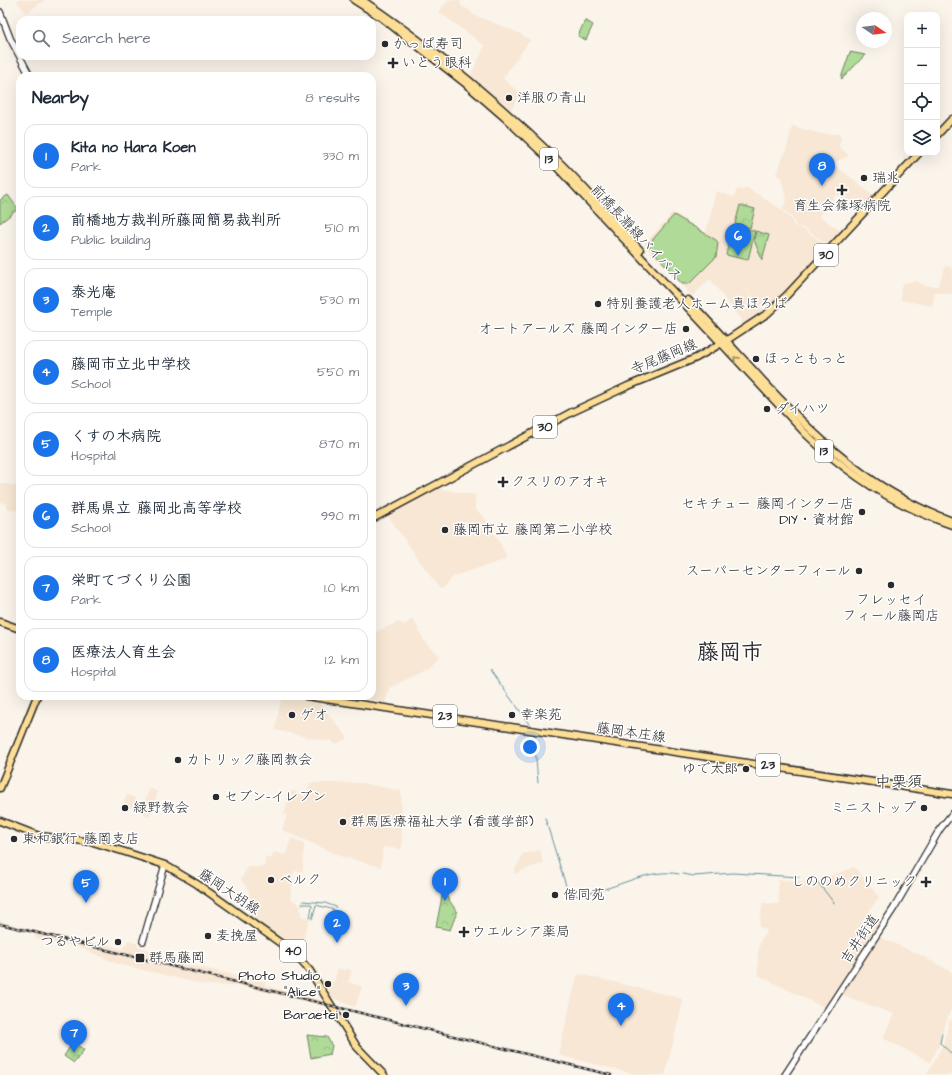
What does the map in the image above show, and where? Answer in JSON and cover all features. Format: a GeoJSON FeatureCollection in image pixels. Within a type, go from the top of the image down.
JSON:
{"type":"FeatureCollection","features":[{"type":"Feature","properties":{"kind":"main road","name":"前橋長瀞線バイパス"},"geometry":{"type":"LineString","coordinates":[[354,0],[382,18],[504,117],[552,162],[812,432],[848,464],[895,495],[952,521]]}},
{"type":"Feature","properties":{"kind":"main road","name":"前橋長瀞線バイパス"},"geometry":{"type":"LineString","coordinates":[[362,0],[384,14],[467,78],[556,159],[724,342],[805,433],[848,472],[892,499],[918,512],[952,525]]}},
{"type":"Feature","properties":{"kind":"main road"},"geometry":{"type":"LineString","coordinates":[[0,12],[16,49]]}},
{"type":"Feature","properties":{"kind":"main road"},"geometry":{"type":"LineString","coordinates":[[22,60],[28,72]]}},
{"type":"Feature","properties":{"kind":"main road"},"geometry":{"type":"LineString","coordinates":[[940,132],[952,119]]}},
{"type":"Feature","properties":{"kind":"main road","name":"寺尾藤岡線"},"geometry":{"type":"LineString","coordinates":[[376,517],[572,412],[628,386],[688,361],[724,342],[768,313],[787,295],[916,156]]}},
{"type":"Feature","properties":{"kind":"main road"},"geometry":{"type":"LineString","coordinates":[[0,622],[16,628]]}},
{"type":"Feature","properties":{"kind":"main road"},"geometry":{"type":"LineString","coordinates":[[0,788],[34,700]]}},
{"type":"Feature","properties":{"kind":"main road","name":"藤岡本庄線"},"geometry":{"type":"LineString","coordinates":[[332,700],[952,794]]}},
{"type":"Feature","properties":{"kind":"main road","name":"吉井街道"},"geometry":{"type":"LineString","coordinates":[[785,1075],[878,934],[940,829],[952,814]]}},
{"type":"Feature","properties":{"kind":"main road","name":"藤岡大胡線"},"geometry":{"type":"LineString","coordinates":[[0,821],[39,836],[93,842],[165,865],[197,884],[293,952],[310,972],[357,1047],[384,1075]]}},
{"type":"Feature","properties":{"kind":"main road"},"geometry":{"type":"LineString","coordinates":[[143,941],[165,865]]}},
{"type":"Feature","properties":{"kind":"shaded area"},"geometry":{"type":"Polygon","coordinates":[[[16,0],[45,0],[26,13],[16,0]]]}},
{"type":"Feature","properties":{"kind":"shaded area"},"geometry":{"type":"Polygon","coordinates":[[[448,0],[460,0],[461,6],[469,10],[474,15],[519,33],[530,40],[503,78],[511,86],[521,92],[511,110],[470,76],[485,46],[439,12],[448,0]]]}},
{"type":"Feature","properties":{"kind":"shaded area"},"geometry":{"type":"Polygon","coordinates":[[[792,126],[822,134],[838,134],[841,137],[839,146],[849,156],[832,163],[875,196],[860,213],[836,194],[819,216],[843,233],[831,247],[804,228],[796,226],[791,216],[782,209],[787,200],[781,178],[776,174],[787,148],[792,126]]]}},
{"type":"Feature","properties":{"kind":"shaded area"},"geometry":{"type":"Polygon","coordinates":[[[747,188],[781,209],[791,219],[794,226],[803,229],[830,248],[807,271],[801,274],[796,282],[766,311],[734,275],[765,312],[744,324],[710,279],[692,296],[644,244],[665,222],[672,212],[706,233],[716,191],[734,197],[737,190],[747,188]]]}},
{"type":"Feature","properties":{"kind":"shaded area"},"geometry":{"type":"Polygon","coordinates":[[[946,266],[952,268],[952,294],[935,292],[932,306],[901,300],[901,288],[904,283],[916,281],[926,286],[938,286],[946,266]]]}},
{"type":"Feature","properties":{"kind":"shaded area"},"geometry":{"type":"Polygon","coordinates":[[[0,483],[16,486],[16,511],[7,508],[7,504],[0,502],[0,483]]]}},
{"type":"Feature","properties":{"kind":"shaded area","name":"藤岡市立 藤岡第二小学校"},"geometry":{"type":"Polygon","coordinates":[[[433,488],[475,495],[475,509],[484,517],[506,556],[504,560],[454,576],[442,589],[439,588],[388,516],[388,513],[433,488]]]}},
{"type":"Feature","properties":{"kind":"shaded area"},"geometry":{"type":"Polygon","coordinates":[[[413,619],[426,644],[439,656],[425,670],[389,688],[385,703],[368,700],[376,700],[376,632],[398,622],[404,625],[413,619]]]}},
{"type":"Feature","properties":{"kind":"shaded area"},"geometry":{"type":"Polygon","coordinates":[[[281,700],[317,700],[348,738],[334,745],[331,740],[327,741],[275,730],[281,700]]]}},
{"type":"Feature","properties":{"kind":"shaded area","name":"群馬医療福祉大学 (看護学部)"},"geometry":{"type":"Polygon","coordinates":[[[310,783],[362,783],[401,791],[402,849],[383,847],[381,867],[343,857],[282,830],[287,815],[284,814],[292,790],[306,797],[310,783]]]}},
{"type":"Feature","properties":{"kind":"shaded area"},"geometry":{"type":"Polygon","coordinates":[[[150,788],[158,792],[155,800],[157,801],[149,816],[123,804],[127,795],[136,798],[135,801],[142,807],[150,788]]]}},
{"type":"Feature","properties":{"kind":"shaded area"},"geometry":{"type":"Polygon","coordinates":[[[291,838],[304,843],[303,871],[294,871],[290,898],[300,905],[301,916],[310,919],[304,935],[304,950],[301,951],[300,955],[273,934],[248,918],[249,891],[241,879],[248,867],[264,867],[266,857],[271,859],[274,852],[286,855],[291,838]]]}},
{"type":"Feature","properties":{"kind":"shaded area"},"geometry":{"type":"Polygon","coordinates":[[[540,850],[543,863],[513,874],[523,854],[540,850]]]}},
{"type":"Feature","properties":{"kind":"shaded area"},"geometry":{"type":"Polygon","coordinates":[[[854,867],[879,897],[869,911],[883,922],[825,1008],[758,975],[758,955],[760,942],[767,930],[759,927],[763,903],[779,904],[778,880],[815,882],[854,867]]]}},
{"type":"Feature","properties":{"kind":"shaded area"},"geometry":{"type":"Polygon","coordinates":[[[0,922],[102,946],[103,943],[122,949],[129,940],[136,943],[139,947],[159,954],[158,958],[266,982],[265,986],[322,1000],[321,1005],[239,986],[206,985],[118,964],[81,948],[35,938],[35,934],[0,925],[0,922]]]}},
{"type":"Feature","properties":{"kind":"shaded area"},"geometry":{"type":"Polygon","coordinates":[[[881,938],[916,953],[952,972],[952,1007],[943,1030],[941,1042],[930,1062],[883,1038],[894,1014],[839,994],[877,939],[881,938]]]}},
{"type":"Feature","properties":{"kind":"shaded area"},"geometry":{"type":"Polygon","coordinates":[[[338,968],[345,971],[346,968],[352,971],[348,982],[362,987],[355,1007],[328,996],[320,984],[323,979],[334,982],[338,968]]]}},
{"type":"Feature","properties":{"kind":"shaded area"},"geometry":{"type":"Polygon","coordinates":[[[580,974],[680,998],[683,1001],[665,1075],[639,1075],[561,1056],[559,1051],[577,976],[580,974]]]}},
{"type":"Feature","properties":{"kind":"shaded area"},"geometry":{"type":"Polygon","coordinates":[[[950,1019],[952,1020],[952,1075],[927,1074],[943,1045],[950,1019]]]}},
{"type":"Feature","properties":{"kind":"green space"},"geometry":{"type":"Polygon","coordinates":[[[585,20],[593,25],[586,40],[578,36],[585,20]]]}},
{"type":"Feature","properties":{"kind":"green space"},"geometry":{"type":"Polygon","coordinates":[[[850,52],[865,55],[842,79],[841,78],[850,52]]]}},
{"type":"Feature","properties":{"kind":"green space"},"geometry":{"type":"Polygon","coordinates":[[[8,195],[16,206],[16,211],[0,223],[0,200],[8,195]]]}},
{"type":"Feature","properties":{"kind":"green space"},"geometry":{"type":"Polygon","coordinates":[[[740,205],[755,209],[750,228],[735,224],[740,205]]]}},
{"type":"Feature","properties":{"kind":"green space"},"geometry":{"type":"Polygon","coordinates":[[[674,215],[716,240],[718,243],[716,257],[689,284],[682,284],[648,245],[674,215]]]}},
{"type":"Feature","properties":{"kind":"green space"},"geometry":{"type":"Polygon","coordinates":[[[733,226],[755,231],[748,260],[726,255],[733,226]]]}},
{"type":"Feature","properties":{"kind":"green space"},"geometry":{"type":"Polygon","coordinates":[[[756,231],[769,235],[762,260],[754,240],[756,231]]]}},
{"type":"Feature","properties":{"kind":"green space"},"geometry":{"type":"Polygon","coordinates":[[[443,891],[457,912],[450,930],[436,927],[443,891]]]}},
{"type":"Feature","properties":{"kind":"green space"},"geometry":{"type":"Polygon","coordinates":[[[307,1035],[327,1037],[332,1046],[330,1054],[311,1058],[307,1035]]]}},
{"type":"Feature","properties":{"kind":"green space"},"geometry":{"type":"Polygon","coordinates":[[[73,1042],[84,1050],[74,1063],[64,1056],[73,1042]]]}},
{"type":"Feature","properties":{"kind":"waterway"},"geometry":{"type":"LineString","coordinates":[[490,670],[514,703]]}},
{"type":"Feature","properties":{"kind":"waterway"},"geometry":{"type":"LineString","coordinates":[[516,705],[531,727]]}},
{"type":"Feature","properties":{"kind":"waterway"},"geometry":{"type":"LineString","coordinates":[[534,734],[538,783]]}},
{"type":"Feature","properties":{"kind":"waterway"},"geometry":{"type":"LineString","coordinates":[[545,818],[567,889],[572,895],[577,896],[604,889],[646,875],[657,873],[679,874]]}},
{"type":"Feature","properties":{"kind":"waterway"},"geometry":{"type":"LineString","coordinates":[[683,874],[694,876],[733,873],[799,877]]}},
{"type":"Feature","properties":{"kind":"waterway"},"geometry":{"type":"LineString","coordinates":[[817,881],[834,903]]}},
{"type":"Feature","properties":{"kind":"waterway"},"geometry":{"type":"LineString","coordinates":[[303,901],[325,903],[336,907]]}},
{"type":"Feature","properties":{"kind":"waterway"},"geometry":{"type":"LineString","coordinates":[[302,904],[311,904],[310,918]]}},
{"type":"Feature","properties":{"kind":"waterway"},"geometry":{"type":"LineString","coordinates":[[312,919],[316,905],[335,910]]}},
{"type":"Feature","properties":{"kind":"waterway"},"geometry":{"type":"LineString","coordinates":[[942,1033],[940,1043],[952,1054]]}},
{"type":"Feature","properties":{"kind":"railway"},"geometry":{"type":"LineString","coordinates":[[0,924],[59,938]]}},
{"type":"Feature","properties":{"kind":"railway"},"geometry":{"type":"LineString","coordinates":[[54,937],[611,1075]]}},
{"type":"Feature","properties":{"kind":"place","name":"かっぱ寿司"},"geometry":{"type":"Point","coordinates":[385,44]}},
{"type":"Feature","properties":{"kind":"place","name":"いとう眼科"},"geometry":{"type":"Point","coordinates":[393,63]}},
{"type":"Feature","properties":{"kind":"place","name":"洋服の青山"},"geometry":{"type":"Point","coordinates":[509,98]}},
{"type":"Feature","properties":{"kind":"place","name":"瑞兆"},"geometry":{"type":"Point","coordinates":[864,178]}},
{"type":"Feature","properties":{"kind":"place","name":"医療法人育生会"},"geometry":{"type":"Point","coordinates":[822,186]}},
{"type":"Feature","properties":{"kind":"place","name":"育生会篠塚病院"},"geometry":{"type":"Point","coordinates":[842,190]}},
{"type":"Feature","properties":{"kind":"place","name":"群馬県立 藤岡北高等学校"},"geometry":{"type":"Point","coordinates":[738,256]}},
{"type":"Feature","properties":{"kind":"place","name":"特別養護老人ホーム真ほろば"},"geometry":{"type":"Point","coordinates":[598,304]}},
{"type":"Feature","properties":{"kind":"place","name":"オートアールズ 藤岡インター店"},"geometry":{"type":"Point","coordinates":[686,329]}},
{"type":"Feature","properties":{"kind":"place","name":"ほっともっと"},"geometry":{"type":"Point","coordinates":[756,359]}},
{"type":"Feature","properties":{"kind":"place","name":"ダイハツ"},"geometry":{"type":"Point","coordinates":[767,409]}},
{"type":"Feature","properties":{"kind":"place","name":"クスリのアオキ"},"geometry":{"type":"Point","coordinates":[503,482]}},
{"type":"Feature","properties":{"kind":"place","name":"セキチュー 藤岡インター店 DIY・資材館"},"geometry":{"type":"Point","coordinates":[862,512]}},
{"type":"Feature","properties":{"kind":"place","name":"藤岡市立 藤岡第二小学校"},"geometry":{"type":"Point","coordinates":[445,530]}},
{"type":"Feature","properties":{"kind":"place","name":"スーパーセンターフィール"},"geometry":{"type":"Point","coordinates":[859,571]}},
{"type":"Feature","properties":{"kind":"place","name":"フレッセイ フィール藤岡店"},"geometry":{"type":"Point","coordinates":[891,585]}},
{"type":"Feature","properties":{"kind":"place","name":"ゲオ"},"geometry":{"type":"Point","coordinates":[292,715]}},
{"type":"Feature","properties":{"kind":"place","name":"幸楽苑"},"geometry":{"type":"Point","coordinates":[512,715]}},
{"type":"Feature","properties":{"kind":"place","name":"カトリック藤岡教会"},"geometry":{"type":"Point","coordinates":[178,760]}},
{"type":"Feature","properties":{"kind":"place","name":"ゆで太郎"},"geometry":{"type":"Point","coordinates":[746,769]}},
{"type":"Feature","properties":{"kind":"place","name":"セブン-イレブン"},"geometry":{"type":"Point","coordinates":[216,797]}},
{"type":"Feature","properties":{"kind":"place","name":"緑野教会"},"geometry":{"type":"Point","coordinates":[125,808]}},
{"type":"Feature","properties":{"kind":"place","name":"ミニストップ"},"geometry":{"type":"Point","coordinates":[924,808]}},
{"type":"Feature","properties":{"kind":"place","name":"群馬医療福祉大学 (看護学部)"},"geometry":{"type":"Point","coordinates":[343,822]}},
{"type":"Feature","properties":{"kind":"place","name":"東和銀行 藤岡支店"},"geometry":{"type":"Point","coordinates":[14,839]}},
{"type":"Feature","properties":{"kind":"place","name":"ベルク"},"geometry":{"type":"Point","coordinates":[271,880]}},
{"type":"Feature","properties":{"kind":"place","name":"しののめクリニック"},"geometry":{"type":"Point","coordinates":[926,882]}},
{"type":"Feature","properties":{"kind":"place","name":"偕同苑"},"geometry":{"type":"Point","coordinates":[555,895]}},
{"type":"Feature","properties":{"kind":"place","name":"Kita no Hara Koen"},"geometry":{"type":"Point","coordinates":[445,901]}},
{"type":"Feature","properties":{"kind":"place","name":"くすの木病院"},"geometry":{"type":"Point","coordinates":[86,903]}},
{"type":"Feature","properties":{"kind":"place","name":"ウエルシア薬局"},"geometry":{"type":"Point","coordinates":[464,932]}},
{"type":"Feature","properties":{"kind":"place","name":"麦挽屋"},"geometry":{"type":"Point","coordinates":[208,936]}},
{"type":"Feature","properties":{"kind":"place","name":"つるやビル"},"geometry":{"type":"Point","coordinates":[118,942]}},
{"type":"Feature","properties":{"kind":"place","name":"前橋地方裁判所藤岡簡易裁判所"},"geometry":{"type":"Point","coordinates":[337,943]}},
{"type":"Feature","properties":{"kind":"place","name":"群馬藤岡"},"geometry":{"type":"Point","coordinates":[140,958]}},
{"type":"Feature","properties":{"kind":"place","name":"Photo Studio \"Alice\""},"geometry":{"type":"Point","coordinates":[328,984]}},
{"type":"Feature","properties":{"kind":"place","name":"泰光庵"},"geometry":{"type":"Point","coordinates":[406,1006]}},
{"type":"Feature","properties":{"kind":"place","name":"Baraetei"},"geometry":{"type":"Point","coordinates":[346,1015]}},
{"type":"Feature","properties":{"kind":"place","name":"藤岡市立北中学校"},"geometry":{"type":"Point","coordinates":[621,1026]}},
{"type":"Feature","properties":{"kind":"place","name":"栄町てづくり公園"},"geometry":{"type":"Point","coordinates":[74,1053]}},
{"type":"Feature","properties":{"kind":"district","name":"藤岡市"},"geometry":{"type":"Point","coordinates":[730,652]}},
{"type":"Feature","properties":{"kind":"district","name":"中栗須"},"geometry":{"type":"Point","coordinates":[899,782]}}]}
